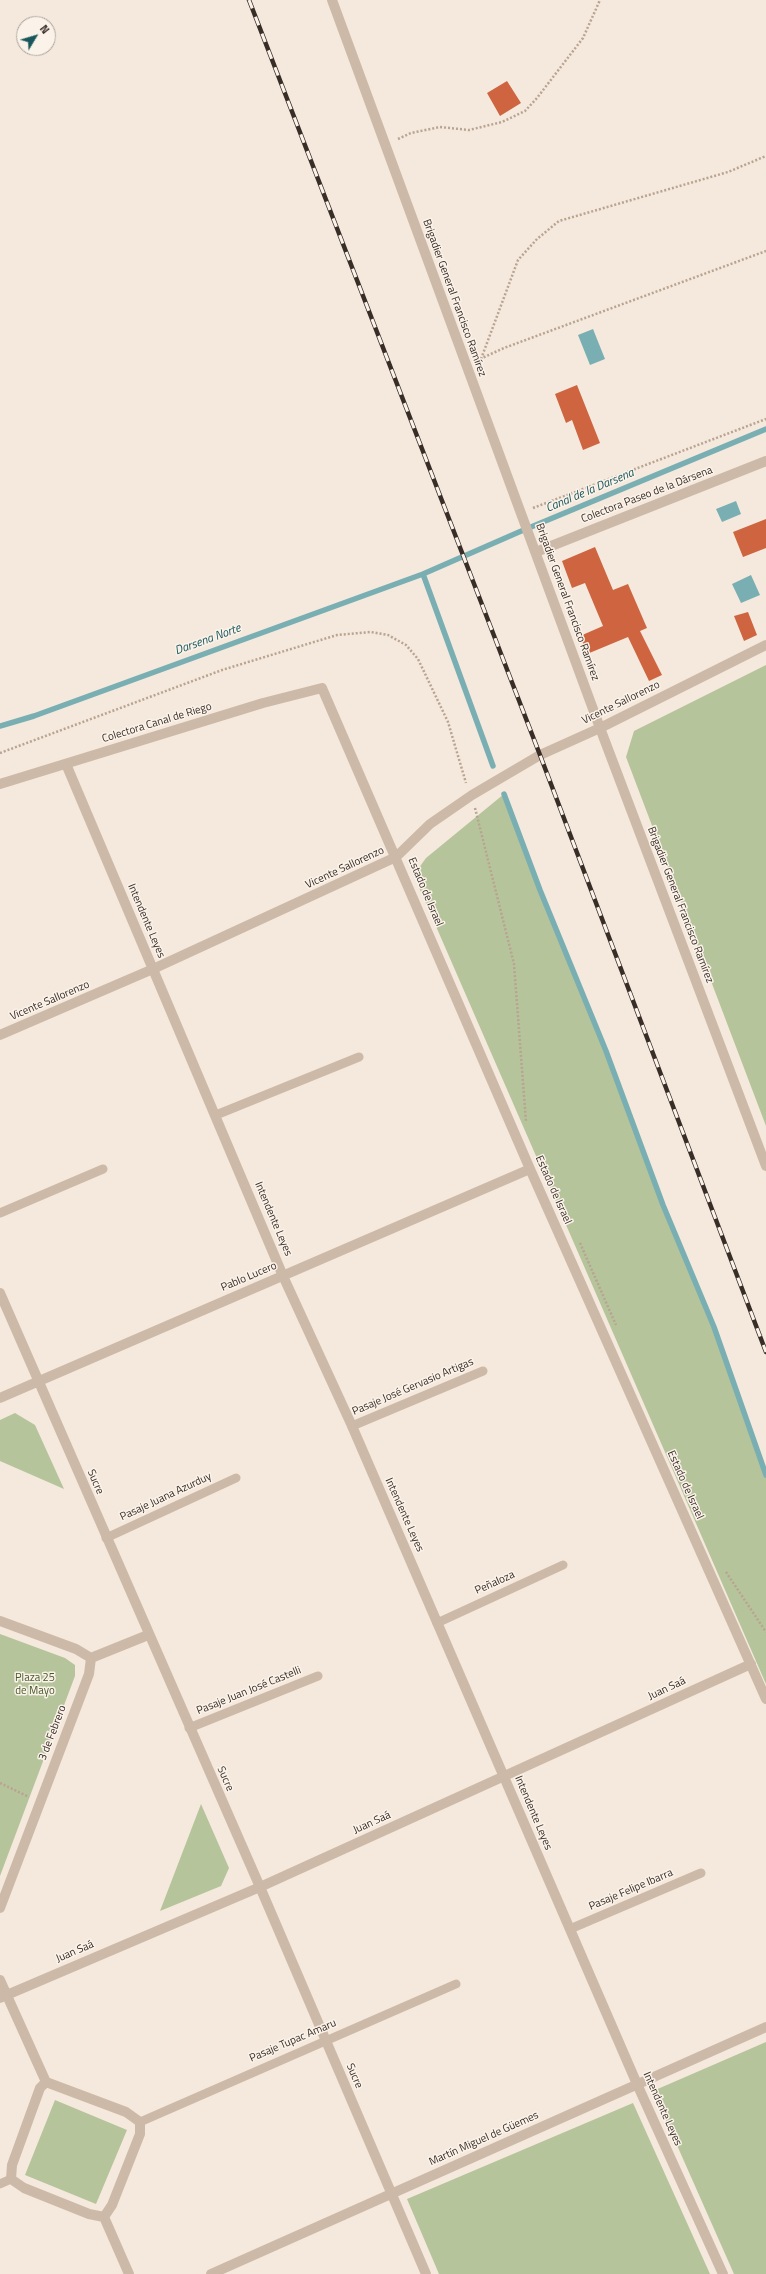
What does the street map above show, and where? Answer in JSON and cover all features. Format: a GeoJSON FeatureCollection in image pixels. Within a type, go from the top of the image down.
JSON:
{"type":"FeatureCollection","features":[{"type":"Feature","properties":{"kind":"street","name":"Brigadier General Francisco Ramírez"},"geometry":{"type":"LineString","coordinates":[[332,0],[600,728],[766,1166]]}},
{"type":"Feature","properties":{"kind":"street","name":"Colectora Paseo de la Dársena"},"geometry":{"type":"LineString","coordinates":[[536,552],[766,461]]}},
{"type":"Feature","properties":{"kind":"street","name":"Vicente Sallorenzo"},"geometry":{"type":"LineString","coordinates":[[0,1035],[153,969],[396,857],[430,824],[472,795],[540,755],[600,728],[766,645]]}},
{"type":"Feature","properties":{"kind":"street","name":"Colectora Canal de Riego"},"geometry":{"type":"LineString","coordinates":[[0,784],[263,703],[322,688]]}},
{"type":"Feature","properties":{"kind":"street","name":"Estado de Israel"},"geometry":{"type":"LineString","coordinates":[[322,688],[530,1169],[766,1699]]}},
{"type":"Feature","properties":{"kind":"street","name":"Intendente Leyes"},"geometry":{"type":"LineString","coordinates":[[66,764],[283,1276],[352,1426],[637,2084],[723,2274]]}},
{"type":"Feature","properties":{"kind":"street","name":"Pablo Lucero"},"geometry":{"type":"LineString","coordinates":[[0,1398],[530,1169]]}},
{"type":"Feature","properties":{"kind":"street","name":"Sucre"},"geometry":{"type":"LineString","coordinates":[[0,1293],[189,1728],[260,1887],[426,2274]]}},
{"type":"Feature","properties":{"kind":"street"},"geometry":{"type":"LineString","coordinates":[[0,1621],[76,1649],[91,1658],[148,1634]]}},
{"type":"Feature","properties":{"kind":"street","name":"3 de Febrero"},"geometry":{"type":"LineString","coordinates":[[0,1908],[89,1674],[91,1658]]}},
{"type":"Feature","properties":{"kind":"street","name":"Juan Saá"},"geometry":{"type":"LineString","coordinates":[[3,1996],[260,1887],[751,1664]]}},
{"type":"Feature","properties":{"kind":"street"},"geometry":{"type":"LineString","coordinates":[[0,1980],[3,1996],[46,2082],[126,2112],[140,2122],[140,2134],[112,2205],[104,2217]]}},
{"type":"Feature","properties":{"kind":"street","name":"Martín Miguel de Güemes"},"geometry":{"type":"LineString","coordinates":[[211,2274],[766,2026]]}},
{"type":"Feature","properties":{"kind":"street"},"geometry":{"type":"LineString","coordinates":[[46,2082],[40,2088],[12,2165],[11,2179],[24,2188],[89,2214],[104,2217]]}},
{"type":"Feature","properties":{"kind":"street"},"geometry":{"type":"LineString","coordinates":[[104,2217],[129,2274]]}},
{"type":"Feature","properties":{"kind":"lane"},"geometry":{"type":"LineString","coordinates":[[216,1115],[359,1057]]}},
{"type":"Feature","properties":{"kind":"lane"},"geometry":{"type":"LineString","coordinates":[[0,1213],[103,1169]]}},
{"type":"Feature","properties":{"kind":"lane","name":"Pasaje José Gervasio Artigas"},"geometry":{"type":"LineString","coordinates":[[352,1426],[483,1371]]}},
{"type":"Feature","properties":{"kind":"lane","name":"Pasaje Juana Azurduy"},"geometry":{"type":"LineString","coordinates":[[106,1538],[236,1478]]}},
{"type":"Feature","properties":{"kind":"lane","name":"Peñaloza"},"geometry":{"type":"LineString","coordinates":[[437,1623],[563,1566]]}},
{"type":"Feature","properties":{"kind":"lane","name":"Pasaje Juan José Castelli"},"geometry":{"type":"LineString","coordinates":[[189,1728],[318,1676]]}},
{"type":"Feature","properties":{"kind":"lane","name":"Pasaje Felipe Ibarra"},"geometry":{"type":"LineString","coordinates":[[570,1929],[701,1873]]}},
{"type":"Feature","properties":{"kind":"lane","name":"Pasaje Tupac Amaru"},"geometry":{"type":"LineString","coordinates":[[140,2122],[456,1984]]}},
{"type":"Feature","properties":{"kind":"lane"},"geometry":{"type":"LineString","coordinates":[[0,2184],[11,2179]]}},
{"type":"Feature","properties":{"kind":"path"},"geometry":{"type":"LineString","coordinates":[[385,146],[410,133],[440,127],[470,130],[502,122],[524,111],[537,98],[583,38],[600,0]]}},
{"type":"Feature","properties":{"kind":"path"},"geometry":{"type":"LineString","coordinates":[[766,156],[728,172],[559,221],[537,239],[518,260],[481,359],[504,348],[766,251]]}},
{"type":"Feature","properties":{"kind":"path"},"geometry":{"type":"LineString","coordinates":[[521,512],[766,419]]}},
{"type":"Feature","properties":{"kind":"path"},"geometry":{"type":"LineString","coordinates":[[0,1784],[30,1797]]}},
{"type":"Feature","properties":{"kind":"green space"},"geometry":{"type":"Polygon","coordinates":[[[766,665],[766,1126],[626,757],[634,731],[766,665]]]}},
{"type":"Feature","properties":{"kind":"green space"},"geometry":{"type":"Polygon","coordinates":[[[504,794],[540,890],[606,1051],[663,1205],[714,1327],[766,1475],[766,1684],[418,885],[416,872],[426,858],[504,794]]]}},
{"type":"Feature","properties":{"kind":"green space"},"geometry":{"type":"Polygon","coordinates":[[[15,1413],[35,1425],[64,1489],[0,1461],[0,1420],[15,1413]]]}},
{"type":"Feature","properties":{"kind":"green space","name":"Plaza 25 de Mayo"},"geometry":{"type":"Polygon","coordinates":[[[0,1634],[65,1658],[75,1665],[75,1676],[0,1876],[0,1634]]]}},
{"type":"Feature","properties":{"kind":"green space"},"geometry":{"type":"Polygon","coordinates":[[[201,1804],[229,1868],[221,1886],[160,1911],[201,1804]]]}},
{"type":"Feature","properties":{"kind":"green space"},"geometry":{"type":"Polygon","coordinates":[[[766,2042],[766,2274],[734,2274],[653,2091],[766,2042]]]}},
{"type":"Feature","properties":{"kind":"green space"},"geometry":{"type":"Polygon","coordinates":[[[55,2100],[127,2130],[96,2204],[25,2175],[55,2100]]]}},
{"type":"Feature","properties":{"kind":"green space"},"geometry":{"type":"Polygon","coordinates":[[[633,2103],[710,2274],[439,2274],[407,2199],[633,2103]]]}},
{"type":"Feature","properties":{"kind":"water"},"geometry":{"type":"Polygon","coordinates":[[[593,329],[605,359],[590,365],[578,335],[593,329]]]}},
{"type":"Feature","properties":{"kind":"water"},"geometry":{"type":"Polygon","coordinates":[[[736,501],[741,514],[722,522],[716,509],[736,501]]]}},
{"type":"Feature","properties":{"kind":"water"},"geometry":{"type":"Polygon","coordinates":[[[751,575],[760,595],[741,603],[732,584],[751,575]]]}},
{"type":"Feature","properties":{"kind":"building"},"geometry":{"type":"Polygon","coordinates":[[[507,81],[521,103],[500,116],[487,93],[507,81]]]}},
{"type":"Feature","properties":{"kind":"building"},"geometry":{"type":"Polygon","coordinates":[[[577,385],[600,443],[583,450],[572,420],[566,423],[555,394],[577,385]]]}},
{"type":"Feature","properties":{"kind":"building"},"geometry":{"type":"Polygon","coordinates":[[[766,519],[766,548],[743,557],[733,532],[766,519]]]}},
{"type":"Feature","properties":{"kind":"building"},"geometry":{"type":"Polygon","coordinates":[[[595,547],[613,590],[628,584],[647,628],[640,631],[662,675],[649,681],[628,637],[587,654],[580,636],[603,626],[585,583],[572,588],[562,561],[595,547]]]}},
{"type":"Feature","properties":{"kind":"building"},"geometry":{"type":"Polygon","coordinates":[[[748,612],[757,635],[744,641],[734,616],[748,612]]]}},
{"type":"Feature","properties":{"kind":"waterway","name":"Darsena Norte"},"geometry":{"type":"LineString","coordinates":[[0,726],[34,716],[423,574],[519,532],[766,429]]}},
{"type":"Feature","properties":{"kind":"waterway"},"geometry":{"type":"LineString","coordinates":[[423,574],[493,766]]}},
{"type":"Feature","properties":{"kind":"waterway"},"geometry":{"type":"LineString","coordinates":[[504,794],[540,890],[606,1051],[663,1205],[714,1327],[766,1475]]}},
{"type":"Feature","properties":{"kind":"railway"},"geometry":{"type":"LineString","coordinates":[[249,0],[540,755],[766,1352]]}},
{"type":"Feature","properties":{"kind":"water label","name":"Canal de la Darsena"},"geometry":{"type":"Point","coordinates":[590,491]}}]}
